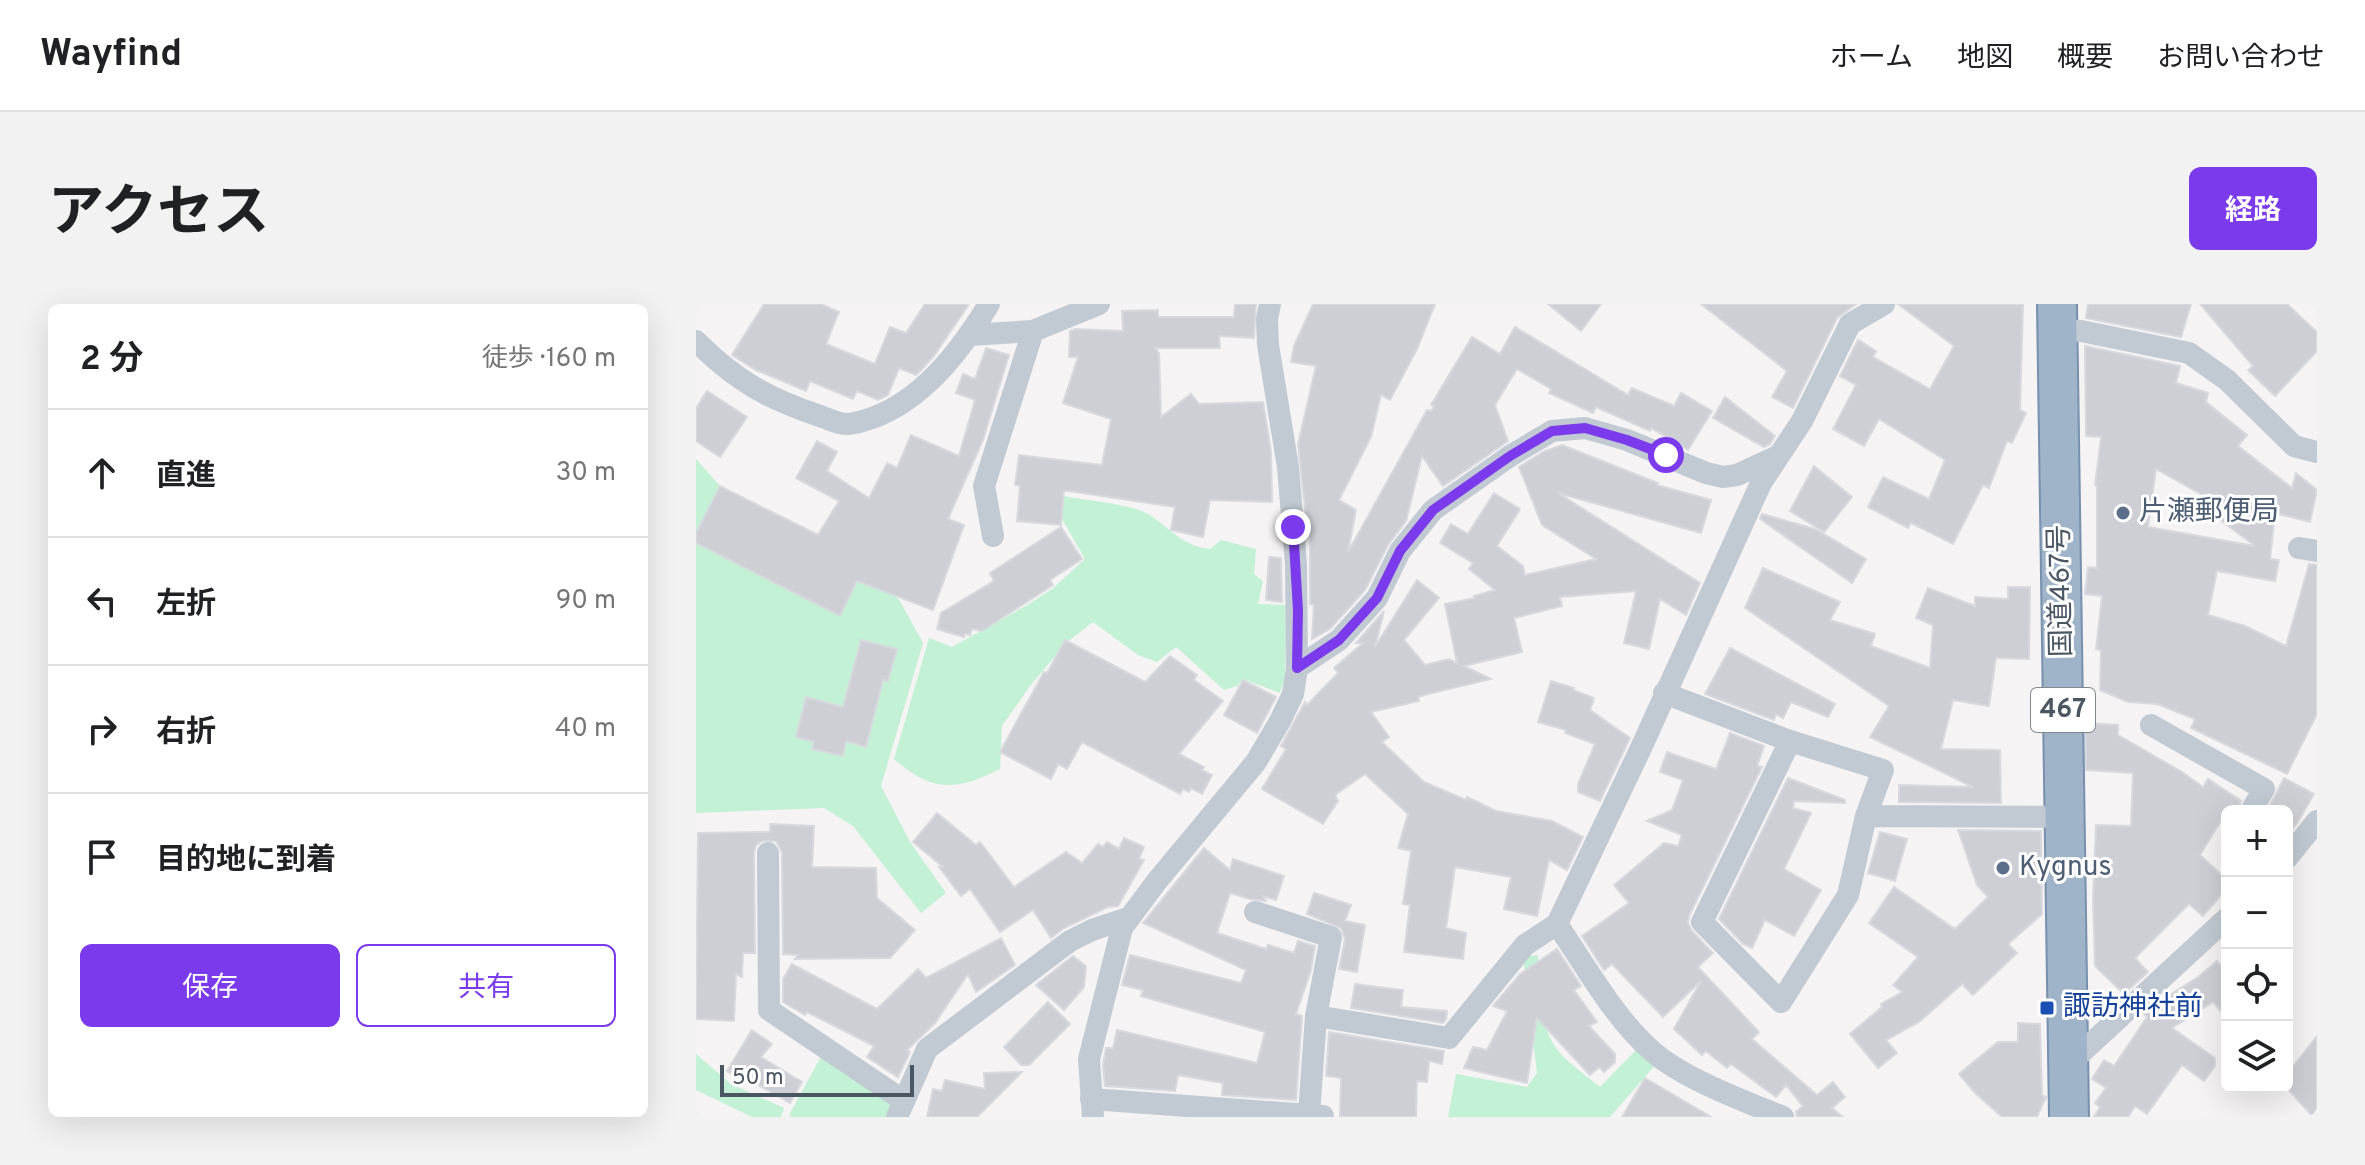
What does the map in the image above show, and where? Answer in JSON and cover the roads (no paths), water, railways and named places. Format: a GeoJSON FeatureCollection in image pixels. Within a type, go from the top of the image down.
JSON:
{"type":"FeatureCollection","features":[{"type":"Feature","properties":{"kind":"highway","name":"国道467号"},"geometry":{"type":"LineString","coordinates":[[2057,317],[2068,1065],[2064,1112]]}},
{"type":"Feature","properties":{"kind":"street"},"geometry":{"type":"LineString","coordinates":[[696,341],[722,367],[777,402],[846,425],[889,411],[921,388],[970,335],[989,304]]}},
{"type":"Feature","properties":{"kind":"street"},"geometry":{"type":"LineString","coordinates":[[970,335],[1033,331],[1099,304]]}},
{"type":"Feature","properties":{"kind":"street"},"geometry":{"type":"LineString","coordinates":[[1255,912],[1331,937],[1316,1016],[1316,1115],[1092,1108],[1089,1059],[1122,928],[1256,762],[1293,694],[1297,668],[1296,564],[1288,467],[1268,345],[1270,304]]}},
{"type":"Feature","properties":{"kind":"street"},"geometry":{"type":"LineString","coordinates":[[1316,1016],[1449,1038],[1525,945],[1557,924],[1761,483],[1802,421],[1850,324],[1884,304]]}},
{"type":"Feature","properties":{"kind":"street"},"geometry":{"type":"LineString","coordinates":[[2057,317],[2081,331],[2189,353],[2227,380],[2294,446],[2317,452]]}},
{"type":"Feature","properties":{"kind":"street"},"geometry":{"type":"LineString","coordinates":[[993,536],[984,486],[1033,331]]}},
{"type":"Feature","properties":{"kind":"street"},"geometry":{"type":"LineString","coordinates":[[1297,668],[1339,640],[1377,598],[1400,551],[1433,510],[1510,456],[1552,431],[1585,428],[1627,440],[1723,477],[1737,475],[1779,456]]}},
{"type":"Feature","properties":{"kind":"street"},"geometry":{"type":"LineString","coordinates":[[1664,693],[1790,741],[1883,770],[1866,816],[1848,895],[1781,1002],[1702,922],[1790,741]]}},
{"type":"Feature","properties":{"kind":"street"},"geometry":{"type":"LineString","coordinates":[[2151,725],[2264,789],[2255,805]]}},
{"type":"Feature","properties":{"kind":"street"},"geometry":{"type":"LineString","coordinates":[[1866,816],[2065,817]]}},
{"type":"Feature","properties":{"kind":"street"},"geometry":{"type":"LineString","coordinates":[[2293,851],[2317,821]]}},
{"type":"Feature","properties":{"kind":"street"},"geometry":{"type":"LineString","coordinates":[[768,853],[769,1010],[901,1109],[927,1049],[1070,941],[1128,918]]}},
{"type":"Feature","properties":{"kind":"street"},"geometry":{"type":"LineString","coordinates":[[1557,924],[1633,1032],[1653,1053],[1687,1074],[1783,1117]]}},
{"type":"Feature","properties":{"kind":"street"},"geometry":{"type":"LineString","coordinates":[[2068,1065],[2221,924]]}},
{"type":"Feature","properties":{"kind":"place","name":"片瀬郵便局"},"geometry":{"type":"Point","coordinates":[2123,513]}},
{"type":"Feature","properties":{"kind":"place","name":"Kygnus"},"geometry":{"type":"Point","coordinates":[2003,868]}},
{"type":"Feature","properties":{"kind":"place","name":"諏訪神社前"},"geometry":{"type":"Point","coordinates":[2047,1008]}}]}
